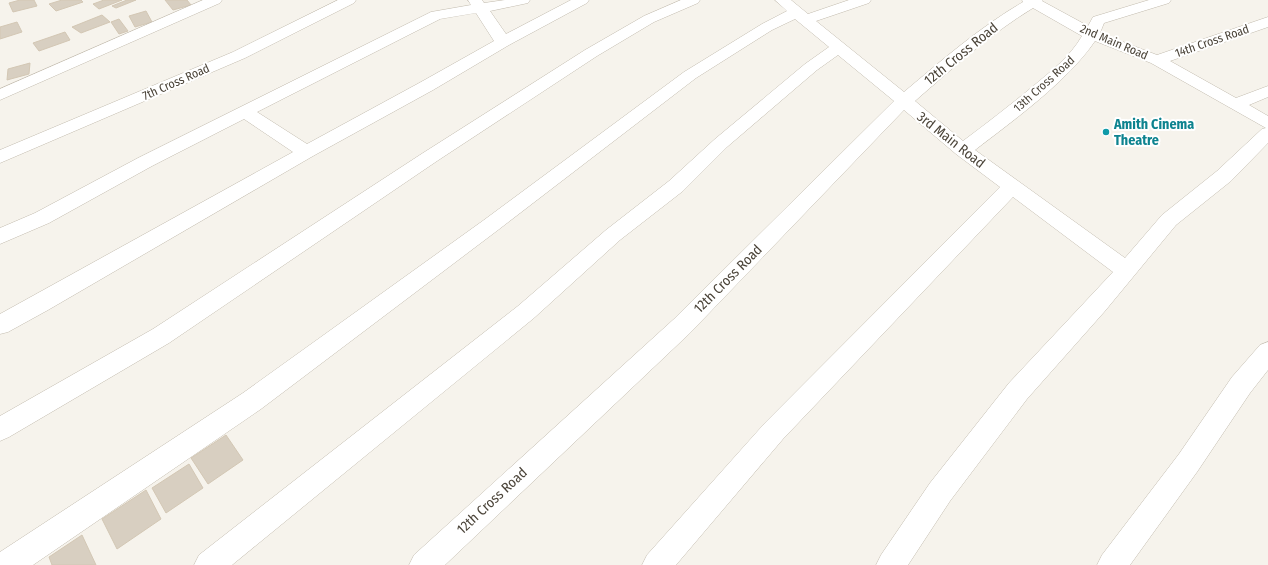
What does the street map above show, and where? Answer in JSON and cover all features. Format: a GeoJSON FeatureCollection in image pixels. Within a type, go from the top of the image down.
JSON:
{"type":"FeatureCollection","features":[{"type":"Feature","properties":{"kind":"street"},"geometry":{"type":"LineString","coordinates":[[0,95],[215,0]]}},
{"type":"Feature","properties":{"kind":"street","name":"7th Cross Road"},"geometry":{"type":"LineString","coordinates":[[0,157],[239,55],[349,0]]}},
{"type":"Feature","properties":{"kind":"street"},"geometry":{"type":"LineString","coordinates":[[0,236],[42,218],[145,162],[436,15],[477,4],[498,6],[523,0]]}},
{"type":"Feature","properties":{"kind":"street"},"geometry":{"type":"LineString","coordinates":[[0,325],[40,304],[306,152],[427,86],[503,42],[582,0]]}},
{"type":"Feature","properties":{"kind":"street"},"geometry":{"type":"LineString","coordinates":[[0,429],[161,336],[430,157],[591,53],[649,19],[693,0]]}},
{"type":"Feature","properties":{"kind":"street"},"geometry":{"type":"LineString","coordinates":[[7,565],[252,401],[491,225],[690,75],[795,10],[864,0]]}},
{"type":"Feature","properties":{"kind":"street","name":"13th Cross Road"},"geometry":{"type":"LineString","coordinates":[[962,150],[1011,113],[1069,65],[1092,35],[1098,20],[1164,0]]}},
{"type":"Feature","properties":{"kind":"street","name":"2nd Main Road"},"geometry":{"type":"LineString","coordinates":[[1033,1],[1092,35],[1157,60],[1268,123]]}},
{"type":"Feature","properties":{"kind":"street","name":"12th Cross Road"},"geometry":{"type":"LineString","coordinates":[[424,565],[682,326],[903,102],[975,41],[1006,18],[1033,1]]}},
{"type":"Feature","properties":{"kind":"street"},"geometry":{"type":"LineString","coordinates":[[477,4],[503,42]]}},
{"type":"Feature","properties":{"kind":"street","name":"3rd Main Road"},"geometry":{"type":"LineString","coordinates":[[795,10],[962,150],[1127,271]]}},
{"type":"Feature","properties":{"kind":"street","name":"14th Cross Road"},"geometry":{"type":"LineString","coordinates":[[1157,60],[1268,22]]}},
{"type":"Feature","properties":{"kind":"street"},"geometry":{"type":"LineString","coordinates":[[209,565],[520,317],[613,235],[676,186],[721,143],[812,67],[839,47]]}},
{"type":"Feature","properties":{"kind":"street"},"geometry":{"type":"LineString","coordinates":[[1235,104],[1268,91]]}},
{"type":"Feature","properties":{"kind":"street"},"geometry":{"type":"LineString","coordinates":[[245,112],[306,152]]}},
{"type":"Feature","properties":{"kind":"street"},"geometry":{"type":"LineString","coordinates":[[891,565],[940,492],[1018,391],[1127,271],[1170,220],[1224,176],[1268,133]]}},
{"type":"Feature","properties":{"kind":"street"},"geometry":{"type":"LineString","coordinates":[[657,565],[774,431],[1012,186]]}},
{"type":"Feature","properties":{"kind":"street"},"geometry":{"type":"LineString","coordinates":[[1112,565],[1188,462],[1241,385],[1268,352]]}},
{"type":"Feature","properties":{"kind":"building"},"geometry":{"type":"Polygon","coordinates":[[[20,0],[34,0],[37,6],[13,12],[9,3],[20,0]]]}},
{"type":"Feature","properties":{"kind":"building"},"geometry":{"type":"Polygon","coordinates":[[[62,0],[81,0],[83,2],[56,11],[49,4],[62,0]]]}},
{"type":"Feature","properties":{"kind":"building"},"geometry":{"type":"Polygon","coordinates":[[[104,0],[122,0],[99,9],[93,4],[104,0]]]}},
{"type":"Feature","properties":{"kind":"building"},"geometry":{"type":"Polygon","coordinates":[[[127,0],[136,0],[116,8],[112,6],[127,0]]]}},
{"type":"Feature","properties":{"kind":"building"},"geometry":{"type":"Polygon","coordinates":[[[165,0],[187,0],[191,5],[173,10],[165,0]]]}},
{"type":"Feature","properties":{"kind":"building"},"geometry":{"type":"Polygon","coordinates":[[[146,11],[152,22],[135,27],[129,16],[146,11]]]}},
{"type":"Feature","properties":{"kind":"building"},"geometry":{"type":"Polygon","coordinates":[[[102,15],[110,22],[81,33],[72,27],[102,15]]]}},
{"type":"Feature","properties":{"kind":"building"},"geometry":{"type":"Polygon","coordinates":[[[119,19],[128,31],[119,34],[111,22],[119,19]]]}},
{"type":"Feature","properties":{"kind":"building"},"geometry":{"type":"Polygon","coordinates":[[[17,22],[22,32],[0,39],[0,27],[17,22]]]}},
{"type":"Feature","properties":{"kind":"building"},"geometry":{"type":"Polygon","coordinates":[[[65,32],[70,40],[39,51],[33,43],[65,32]]]}},
{"type":"Feature","properties":{"kind":"building"},"geometry":{"type":"Polygon","coordinates":[[[30,63],[29,74],[7,80],[8,69],[30,63]]]}},
{"type":"Feature","properties":{"kind":"building"},"geometry":{"type":"Polygon","coordinates":[[[226,435],[243,460],[208,484],[191,458],[226,435]]]}},
{"type":"Feature","properties":{"kind":"building"},"geometry":{"type":"Polygon","coordinates":[[[189,464],[203,488],[166,513],[152,488],[189,464]]]}},
{"type":"Feature","properties":{"kind":"building"},"geometry":{"type":"Polygon","coordinates":[[[146,490],[161,519],[117,549],[102,519],[146,490]]]}},
{"type":"Feature","properties":{"kind":"building"},"geometry":{"type":"Polygon","coordinates":[[[82,535],[96,565],[52,565],[49,557],[82,535]]]}},
{"type":"Feature","properties":{"kind":"place","name":"Amith Cinema Theatre"},"geometry":{"type":"Point","coordinates":[1106,132]}}]}
